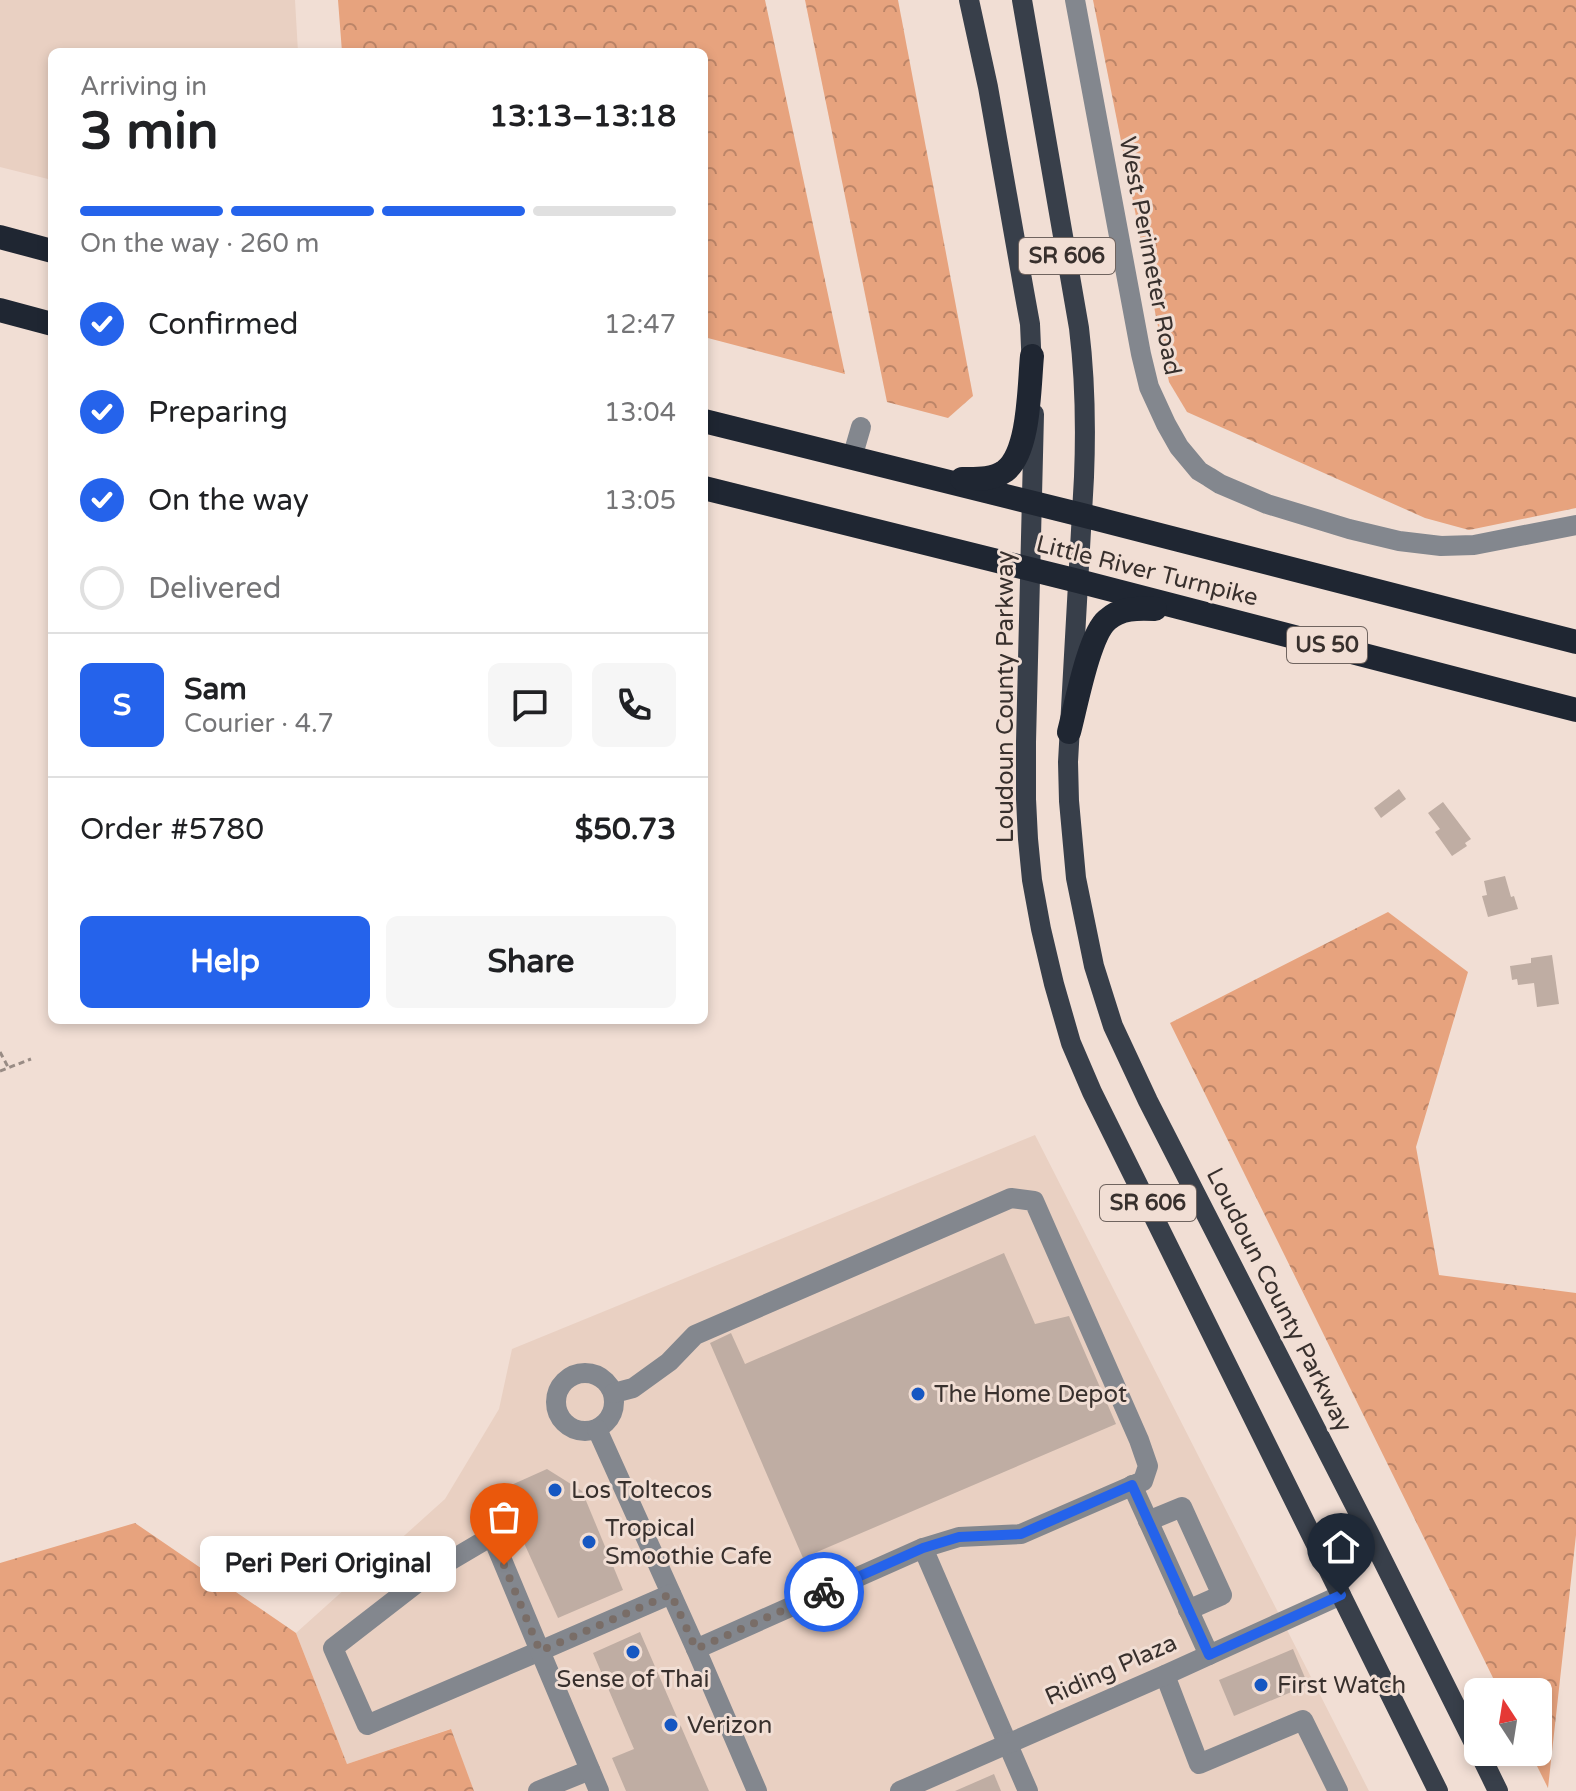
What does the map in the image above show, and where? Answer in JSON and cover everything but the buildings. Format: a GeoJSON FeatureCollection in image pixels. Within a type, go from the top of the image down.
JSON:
{"type":"FeatureCollection","features":[{"type":"Feature","properties":{"kind":"highway"},"geometry":{"type":"LineString","coordinates":[[0,237],[48,250]]}},
{"type":"Feature","properties":{"kind":"highway"},"geometry":{"type":"LineString","coordinates":[[0,310],[48,323]]}},
{"type":"Feature","properties":{"kind":"highway"},"geometry":{"type":"LineString","coordinates":[[921,475],[978,479],[992,477],[1013,463],[1024,437],[1032,356]]}},
{"type":"Feature","properties":{"kind":"highway","name":"Little River Turnpike"},"geometry":{"type":"LineString","coordinates":[[708,422],[1576,642]]}},
{"type":"Feature","properties":{"kind":"highway","name":"Little River Turnpike"},"geometry":{"type":"LineString","coordinates":[[708,489],[1576,710]]}},
{"type":"Feature","properties":{"kind":"highway"},"geometry":{"type":"LineString","coordinates":[[1069,732],[1093,644],[1107,619],[1117,613],[1139,609],[1217,617]]}},
{"type":"Feature","properties":{"kind":"main road","name":"Loudoun County Parkway"},"geometry":{"type":"LineString","coordinates":[[969,0],[988,87],[1024,291],[1032,356],[1034,426],[1026,770],[1028,839],[1041,929],[1062,1014],[1092,1092],[1438,1791]]}},
{"type":"Feature","properties":{"kind":"main road","name":"Loudoun County Parkway"},"geometry":{"type":"LineString","coordinates":[[1022,0],[1083,359],[1085,438],[1069,732],[1069,801],[1076,878],[1094,966],[1113,1026],[1148,1101],[1464,1723]]}},
{"type":"Feature","properties":{"kind":"main road","name":"Loudoun County Parkway"},"geometry":{"type":"LineString","coordinates":[[1486,1766],[1498,1791]]}},
{"type":"Feature","properties":{"kind":"lane","name":"West Perimeter Road"},"geometry":{"type":"LineString","coordinates":[[1075,0],[1149,387],[1179,447],[1199,471],[1250,498],[1399,541],[1457,547],[1576,525]]}},
{"type":"Feature","properties":{"kind":"lane"},"geometry":{"type":"LineString","coordinates":[[852,458],[861,427]]}},
{"type":"Feature","properties":{"kind":"lane"},"geometry":{"type":"LineString","coordinates":[[614,1393],[633,1388],[645,1380],[669,1362],[695,1335],[1011,1198],[1034,1201],[1148,1466],[1143,1481],[1021,1534],[959,1537],[923,1548],[696,1649]]}},
{"type":"Feature","properties":{"kind":"lane"},"geometry":{"type":"LineString","coordinates":[[593,1374],[602,1378],[614,1393],[614,1410],[605,1425],[597,1429],[579,1431],[564,1422],[556,1406],[560,1388],[574,1375],[593,1374]]}},
{"type":"Feature","properties":{"kind":"lane"},"geometry":{"type":"LineString","coordinates":[[597,1429],[757,1791]]}},
{"type":"Feature","properties":{"kind":"lane"},"geometry":{"type":"LineString","coordinates":[[1132,1485],[1209,1655]]}},
{"type":"Feature","properties":{"kind":"lane"},"geometry":{"type":"LineString","coordinates":[[1148,1521],[1182,1507],[1222,1595],[1188,1610]]}},
{"type":"Feature","properties":{"kind":"lane"},"geometry":{"type":"LineString","coordinates":[[599,1791],[540,1651],[492,1536],[431,1572],[333,1648],[367,1725],[540,1651],[671,1594]]}},
{"type":"Feature","properties":{"kind":"lane"},"geometry":{"type":"LineString","coordinates":[[923,1548],[1028,1791]]}},
{"type":"Feature","properties":{"kind":"lane","name":"Riding Plaza"},"geometry":{"type":"LineString","coordinates":[[900,1791],[1341,1595]]}},
{"type":"Feature","properties":{"kind":"lane"},"geometry":{"type":"LineString","coordinates":[[1165,1675],[1199,1764],[1303,1720],[1338,1791]]}},
{"type":"Feature","properties":{"kind":"lane"},"geometry":{"type":"LineString","coordinates":[[538,1791],[590,1770]]}},
{"type":"Feature","properties":{"kind":"path"},"geometry":{"type":"LineString","coordinates":[[0,1052],[8,1067]]}},
{"type":"Feature","properties":{"kind":"path"},"geometry":{"type":"LineString","coordinates":[[0,1071],[31,1059]]}},
{"type":"Feature","properties":{"kind":"shaded area"},"geometry":{"type":"Polygon","coordinates":[[[0,0],[295,0],[298,48],[48,48],[48,179],[0,167],[0,0]]]}},
{"type":"Feature","properties":{"kind":"shaded area"},"geometry":{"type":"Polygon","coordinates":[[[1035,1135],[1369,1791],[474,1791],[450,1729],[347,1764],[296,1633],[445,1499],[499,1409],[512,1349],[1035,1135]]]}},
{"type":"Feature","properties":{"kind":"green space"},"geometry":{"type":"Polygon","coordinates":[[[338,0],[765,0],[845,374],[708,338],[708,48],[342,48],[338,0]]]}},
{"type":"Feature","properties":{"kind":"green space"},"geometry":{"type":"Polygon","coordinates":[[[805,0],[898,0],[973,396],[948,418],[887,402],[805,0]]]}},
{"type":"Feature","properties":{"kind":"green space"},"geometry":{"type":"Polygon","coordinates":[[[1093,0],[1576,0],[1576,508],[1469,530],[1425,518],[1187,412],[1169,382],[1093,0]]]}},
{"type":"Feature","properties":{"kind":"green space"},"geometry":{"type":"Polygon","coordinates":[[[1388,912],[1468,972],[1416,1147],[1439,1275],[1576,1293],[1576,1535],[1552,1752],[1552,1678],[1493,1678],[1170,1023],[1388,912]]]}},
{"type":"Feature","properties":{"kind":"green space"},"geometry":{"type":"Polygon","coordinates":[[[135,1523],[296,1633],[347,1764],[451,1729],[474,1791],[0,1791],[0,1563],[135,1523]]]}},
{"type":"Feature","properties":{"kind":"green space"},"geometry":{"type":"Polygon","coordinates":[[[1537,1766],[1550,1766],[1548,1788],[1537,1766]]]}},
{"type":"Feature","properties":{"kind":"way so far"},"geometry":{"type":"LineString","coordinates":[[504,1565],[540,1651],[671,1594],[696,1649],[824,1592]]}},
{"type":"Feature","properties":{"kind":"place","name":"The Home Depot"},"geometry":{"type":"Point","coordinates":[918,1394]}},
{"type":"Feature","properties":{"kind":"place","name":"Los Toltecos"},"geometry":{"type":"Point","coordinates":[555,1490]}},
{"type":"Feature","properties":{"kind":"place","name":"Tropical Smoothie Cafe"},"geometry":{"type":"Point","coordinates":[589,1542]}},
{"type":"Feature","properties":{"kind":"place","name":"Peri Peri Original"},"geometry":{"type":"Point","coordinates":[504,1565]}},
{"type":"Feature","properties":{"kind":"place","name":"Sense of Thai"},"geometry":{"type":"Point","coordinates":[633,1652]}},
{"type":"Feature","properties":{"kind":"place","name":"First Watch"},"geometry":{"type":"Point","coordinates":[1261,1685]}},
{"type":"Feature","properties":{"kind":"place","name":"Verizon"},"geometry":{"type":"Point","coordinates":[671,1725]}},
{"type":"Feature","properties":{"kind":"route"},"geometry":{"type":"LineString","coordinates":[[824,1592],[923,1548],[959,1537],[1021,1534],[1132,1485],[1209,1655],[1341,1595]]}}]}
